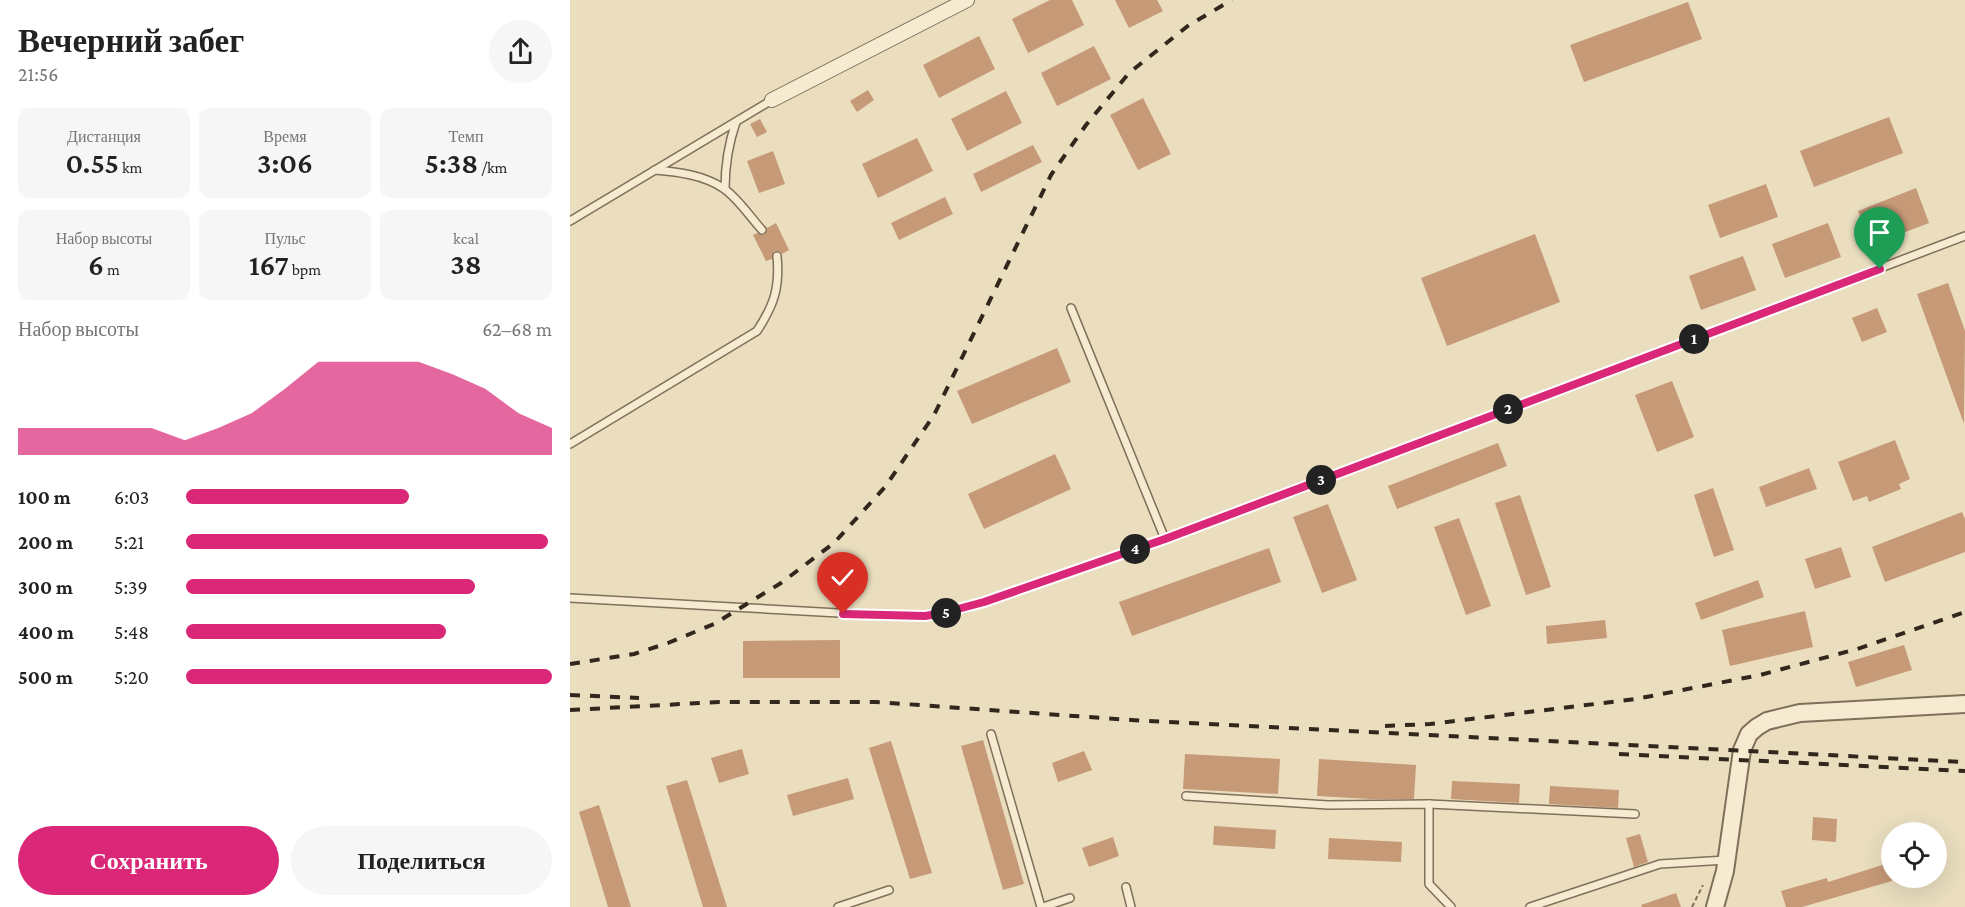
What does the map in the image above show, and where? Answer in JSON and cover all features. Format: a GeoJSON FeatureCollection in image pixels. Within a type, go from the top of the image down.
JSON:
{"type":"FeatureCollection","features":[{"type":"Feature","properties":{"kind":"street"},"geometry":{"type":"LineString","coordinates":[[772,100],[967,0]]}},
{"type":"Feature","properties":{"kind":"street"},"geometry":{"type":"LineString","coordinates":[[1715,907],[1726,860],[1739,761],[1749,734],[1757,727],[1767,721],[1800,714],[1965,704]]}},
{"type":"Feature","properties":{"kind":"lane"},"geometry":{"type":"LineString","coordinates":[[570,221],[772,100]]}},
{"type":"Feature","properties":{"kind":"lane"},"geometry":{"type":"LineString","coordinates":[[725,189],[725,166],[736,122]]}},
{"type":"Feature","properties":{"kind":"lane"},"geometry":{"type":"LineString","coordinates":[[655,170],[704,178],[725,189],[762,230]]}},
{"type":"Feature","properties":{"kind":"lane"},"geometry":{"type":"LineString","coordinates":[[570,598],[863,615],[925,616],[975,605],[1165,539],[1965,236]]}},
{"type":"Feature","properties":{"kind":"lane"},"geometry":{"type":"LineString","coordinates":[[570,444],[757,331],[770,310],[777,289],[777,256]]}},
{"type":"Feature","properties":{"kind":"lane"},"geometry":{"type":"LineString","coordinates":[[1071,308],[1165,539]]}},
{"type":"Feature","properties":{"kind":"lane"},"geometry":{"type":"LineString","coordinates":[[991,734],[1042,907],[1070,898]]}},
{"type":"Feature","properties":{"kind":"lane"},"geometry":{"type":"LineString","coordinates":[[1186,796],[1328,805],[1429,804],[1635,814]]}},
{"type":"Feature","properties":{"kind":"lane"},"geometry":{"type":"LineString","coordinates":[[1429,804],[1429,884],[1451,907]]}},
{"type":"Feature","properties":{"kind":"lane"},"geometry":{"type":"LineString","coordinates":[[1530,907],[1660,864],[1726,860]]}},
{"type":"Feature","properties":{"kind":"lane"},"geometry":{"type":"LineString","coordinates":[[1126,887],[1131,907]]}},
{"type":"Feature","properties":{"kind":"lane"},"geometry":{"type":"LineString","coordinates":[[838,907],[889,890]]}},
{"type":"Feature","properties":{"kind":"path"},"geometry":{"type":"LineString","coordinates":[[1692,907],[1703,885]]}},
{"type":"Feature","properties":{"kind":"building"},"geometry":{"type":"Polygon","coordinates":[[[1050,0],[1072,0],[1084,25],[1028,53],[1012,19],[1050,0]]]}},
{"type":"Feature","properties":{"kind":"building"},"geometry":{"type":"Polygon","coordinates":[[[1115,0],[1157,0],[1163,11],[1129,28],[1115,0]]]}},
{"type":"Feature","properties":{"kind":"building"},"geometry":{"type":"Polygon","coordinates":[[[1688,2],[1702,39],[1584,82],[1570,45],[1688,2]]]}},
{"type":"Feature","properties":{"kind":"building"},"geometry":{"type":"Polygon","coordinates":[[[979,36],[995,69],[939,98],[923,65],[979,36]]]}},
{"type":"Feature","properties":{"kind":"building"},"geometry":{"type":"Polygon","coordinates":[[[1094,46],[1111,79],[1057,106],[1041,73],[1094,46]]]}},
{"type":"Feature","properties":{"kind":"building"},"geometry":{"type":"Polygon","coordinates":[[[868,90],[874,100],[857,112],[850,101],[868,90]]]}},
{"type":"Feature","properties":{"kind":"building"},"geometry":{"type":"Polygon","coordinates":[[[1006,91],[1022,123],[967,151],[951,119],[1006,91]]]}},
{"type":"Feature","properties":{"kind":"building"},"geometry":{"type":"Polygon","coordinates":[[[1143,98],[1171,154],[1138,170],[1110,115],[1143,98]]]}},
{"type":"Feature","properties":{"kind":"building"},"geometry":{"type":"Polygon","coordinates":[[[1889,117],[1903,153],[1814,187],[1800,151],[1889,117]]]}},
{"type":"Feature","properties":{"kind":"building"},"geometry":{"type":"Polygon","coordinates":[[[760,119],[767,132],[757,137],[750,124],[760,119]]]}},
{"type":"Feature","properties":{"kind":"building"},"geometry":{"type":"Polygon","coordinates":[[[917,138],[933,171],[878,198],[862,164],[917,138]]]}},
{"type":"Feature","properties":{"kind":"building"},"geometry":{"type":"Polygon","coordinates":[[[1033,145],[1042,162],[981,192],[973,174],[1033,145]]]}},
{"type":"Feature","properties":{"kind":"building"},"geometry":{"type":"Polygon","coordinates":[[[773,151],[785,184],[759,193],[747,161],[773,151]]]}},
{"type":"Feature","properties":{"kind":"building"},"geometry":{"type":"Polygon","coordinates":[[[1766,184],[1778,217],[1720,238],[1708,205],[1766,184]]]}},
{"type":"Feature","properties":{"kind":"building"},"geometry":{"type":"Polygon","coordinates":[[[1916,188],[1929,223],[1871,245],[1858,211],[1916,188]]]}},
{"type":"Feature","properties":{"kind":"building"},"geometry":{"type":"Polygon","coordinates":[[[945,197],[953,214],[899,240],[891,223],[945,197]]]}},
{"type":"Feature","properties":{"kind":"building"},"geometry":{"type":"Polygon","coordinates":[[[776,223],[789,250],[782,254],[774,251],[772,259],[766,261],[753,235],[757,233],[765,235],[767,228],[776,223]]]}},
{"type":"Feature","properties":{"kind":"building"},"geometry":{"type":"Polygon","coordinates":[[[1828,223],[1841,257],[1785,278],[1772,244],[1828,223]]]}},
{"type":"Feature","properties":{"kind":"building"},"geometry":{"type":"Polygon","coordinates":[[[1535,234],[1560,302],[1447,346],[1421,278],[1535,234]]]}},
{"type":"Feature","properties":{"kind":"building"},"geometry":{"type":"Polygon","coordinates":[[[1743,256],[1756,290],[1701,310],[1689,276],[1743,256]]]}},
{"type":"Feature","properties":{"kind":"building"},"geometry":{"type":"Polygon","coordinates":[[[1948,283],[1965,331],[1964,424],[1917,294],[1948,283]]]}},
{"type":"Feature","properties":{"kind":"building"},"geometry":{"type":"Polygon","coordinates":[[[1877,308],[1887,332],[1862,342],[1852,318],[1877,308]]]}},
{"type":"Feature","properties":{"kind":"building"},"geometry":{"type":"Polygon","coordinates":[[[1057,348],[1071,382],[972,424],[957,391],[1057,348]]]}},
{"type":"Feature","properties":{"kind":"building"},"geometry":{"type":"Polygon","coordinates":[[[1672,381],[1694,437],[1657,452],[1635,395],[1672,381]]]}},
{"type":"Feature","properties":{"kind":"building"},"geometry":{"type":"Polygon","coordinates":[[[1895,440],[1910,479],[1899,484],[1901,489],[1869,502],[1867,496],[1853,501],[1838,462],[1895,440]]]}},
{"type":"Feature","properties":{"kind":"building"},"geometry":{"type":"Polygon","coordinates":[[[1498,443],[1507,466],[1397,509],[1388,486],[1498,443]]]}},
{"type":"Feature","properties":{"kind":"building"},"geometry":{"type":"Polygon","coordinates":[[[1055,454],[1071,489],[984,529],[968,494],[1055,454]]]}},
{"type":"Feature","properties":{"kind":"building"},"geometry":{"type":"Polygon","coordinates":[[[1809,468],[1817,489],[1766,507],[1759,487],[1809,468]]]}},
{"type":"Feature","properties":{"kind":"building"},"geometry":{"type":"Polygon","coordinates":[[[1713,488],[1734,550],[1714,557],[1694,495],[1713,488]]]}},
{"type":"Feature","properties":{"kind":"building"},"geometry":{"type":"Polygon","coordinates":[[[1520,495],[1551,587],[1526,595],[1495,503],[1520,495]]]}},
{"type":"Feature","properties":{"kind":"building"},"geometry":{"type":"Polygon","coordinates":[[[1328,504],[1357,580],[1322,593],[1293,517],[1328,504]]]}},
{"type":"Feature","properties":{"kind":"building"},"geometry":{"type":"Polygon","coordinates":[[[1962,512],[1965,519],[1965,552],[1885,582],[1872,547],[1962,512]]]}},
{"type":"Feature","properties":{"kind":"building"},"geometry":{"type":"Polygon","coordinates":[[[1459,518],[1491,606],[1466,615],[1434,527],[1459,518]]]}},
{"type":"Feature","properties":{"kind":"building"},"geometry":{"type":"Polygon","coordinates":[[[1841,547],[1851,577],[1815,589],[1805,559],[1841,547]]]}},
{"type":"Feature","properties":{"kind":"building"},"geometry":{"type":"Polygon","coordinates":[[[1269,548],[1281,582],[1132,636],[1119,602],[1269,548]]]}},
{"type":"Feature","properties":{"kind":"building"},"geometry":{"type":"Polygon","coordinates":[[[1758,580],[1764,597],[1701,620],[1695,603],[1758,580]]]}},
{"type":"Feature","properties":{"kind":"building"},"geometry":{"type":"Polygon","coordinates":[[[1805,611],[1813,647],[1730,666],[1722,630],[1805,611]]]}},
{"type":"Feature","properties":{"kind":"building"},"geometry":{"type":"Polygon","coordinates":[[[1605,620],[1607,638],[1547,644],[1546,626],[1605,620]]]}},
{"type":"Feature","properties":{"kind":"building"},"geometry":{"type":"Polygon","coordinates":[[[840,640],[840,678],[743,678],[743,641],[840,640]]]}},
{"type":"Feature","properties":{"kind":"building"},"geometry":{"type":"Polygon","coordinates":[[[1904,645],[1912,670],[1856,687],[1848,662],[1904,645]]]}},
{"type":"Feature","properties":{"kind":"building"},"geometry":{"type":"Polygon","coordinates":[[[983,740],[1024,884],[1003,890],[961,746],[983,740]]]}},
{"type":"Feature","properties":{"kind":"building"},"geometry":{"type":"Polygon","coordinates":[[[891,741],[932,873],[910,879],[869,748],[891,741]]]}},
{"type":"Feature","properties":{"kind":"building"},"geometry":{"type":"Polygon","coordinates":[[[742,749],[749,774],[719,783],[711,758],[742,749]]]}},
{"type":"Feature","properties":{"kind":"building"},"geometry":{"type":"Polygon","coordinates":[[[1084,751],[1092,770],[1058,782],[1052,763],[1084,751]]]}},
{"type":"Feature","properties":{"kind":"building"},"geometry":{"type":"Polygon","coordinates":[[[1185,754],[1280,759],[1278,794],[1183,789],[1185,754]]]}},
{"type":"Feature","properties":{"kind":"building"},"geometry":{"type":"Polygon","coordinates":[[[1319,759],[1416,765],[1414,799],[1317,796],[1319,759]]]}},
{"type":"Feature","properties":{"kind":"building"},"geometry":{"type":"Polygon","coordinates":[[[848,778],[854,799],[793,816],[787,795],[848,778]]]}},
{"type":"Feature","properties":{"kind":"building"},"geometry":{"type":"Polygon","coordinates":[[[687,780],[727,907],[703,907],[666,786],[687,780]]]}},
{"type":"Feature","properties":{"kind":"building"},"geometry":{"type":"Polygon","coordinates":[[[1452,781],[1520,784],[1519,803],[1451,799],[1452,781]]]}},
{"type":"Feature","properties":{"kind":"building"},"geometry":{"type":"Polygon","coordinates":[[[1550,786],[1619,790],[1618,808],[1549,804],[1550,786]]]}},
{"type":"Feature","properties":{"kind":"building"},"geometry":{"type":"Polygon","coordinates":[[[599,805],[631,907],[608,907],[579,812],[599,805]]]}},
{"type":"Feature","properties":{"kind":"building"},"geometry":{"type":"Polygon","coordinates":[[[1813,817],[1837,819],[1836,842],[1812,840],[1813,817]]]}},
{"type":"Feature","properties":{"kind":"building"},"geometry":{"type":"Polygon","coordinates":[[[1214,826],[1276,830],[1275,849],[1213,845],[1214,826]]]}},
{"type":"Feature","properties":{"kind":"building"},"geometry":{"type":"Polygon","coordinates":[[[1640,834],[1648,862],[1634,867],[1626,838],[1640,834]]]}},
{"type":"Feature","properties":{"kind":"building"},"geometry":{"type":"Polygon","coordinates":[[[1113,837],[1119,856],[1089,867],[1082,848],[1113,837]]]}},
{"type":"Feature","properties":{"kind":"building"},"geometry":{"type":"Polygon","coordinates":[[[1329,838],[1402,842],[1401,862],[1328,859],[1329,838]]]}},
{"type":"Feature","properties":{"kind":"building"},"geometry":{"type":"Polygon","coordinates":[[[1881,865],[1881,884],[1802,907],[1786,907],[1781,891],[1827,878],[1828,882],[1881,865]]]}},
{"type":"Feature","properties":{"kind":"building"},"geometry":{"type":"Polygon","coordinates":[[[1676,893],[1681,907],[1642,907],[1641,905],[1676,893]]]}},
{"type":"Feature","properties":{"kind":"railway"},"geometry":{"type":"LineString","coordinates":[[570,664],[634,654],[714,624],[781,583],[834,543],[885,487],[934,415],[1051,175],[1086,125],[1129,73],[1189,25],[1232,0]]}},
{"type":"Feature","properties":{"kind":"railway"},"geometry":{"type":"LineString","coordinates":[[1385,726],[1430,724],[1636,699],[1760,675],[1857,649],[1965,612]]}},
{"type":"Feature","properties":{"kind":"railway"},"geometry":{"type":"LineString","coordinates":[[570,695],[639,698]]}},
{"type":"Feature","properties":{"kind":"railway"},"geometry":{"type":"LineString","coordinates":[[570,710],[719,702],[876,702],[1131,720],[1965,762]]}},
{"type":"Feature","properties":{"kind":"railway"},"geometry":{"type":"LineString","coordinates":[[1619,754],[1965,771]]}},
{"type":"Feature","properties":{"kind":"route"},"geometry":{"type":"LineString","coordinates":[[843,614],[925,616],[984,602],[1165,539],[1880,269]]}}]}
